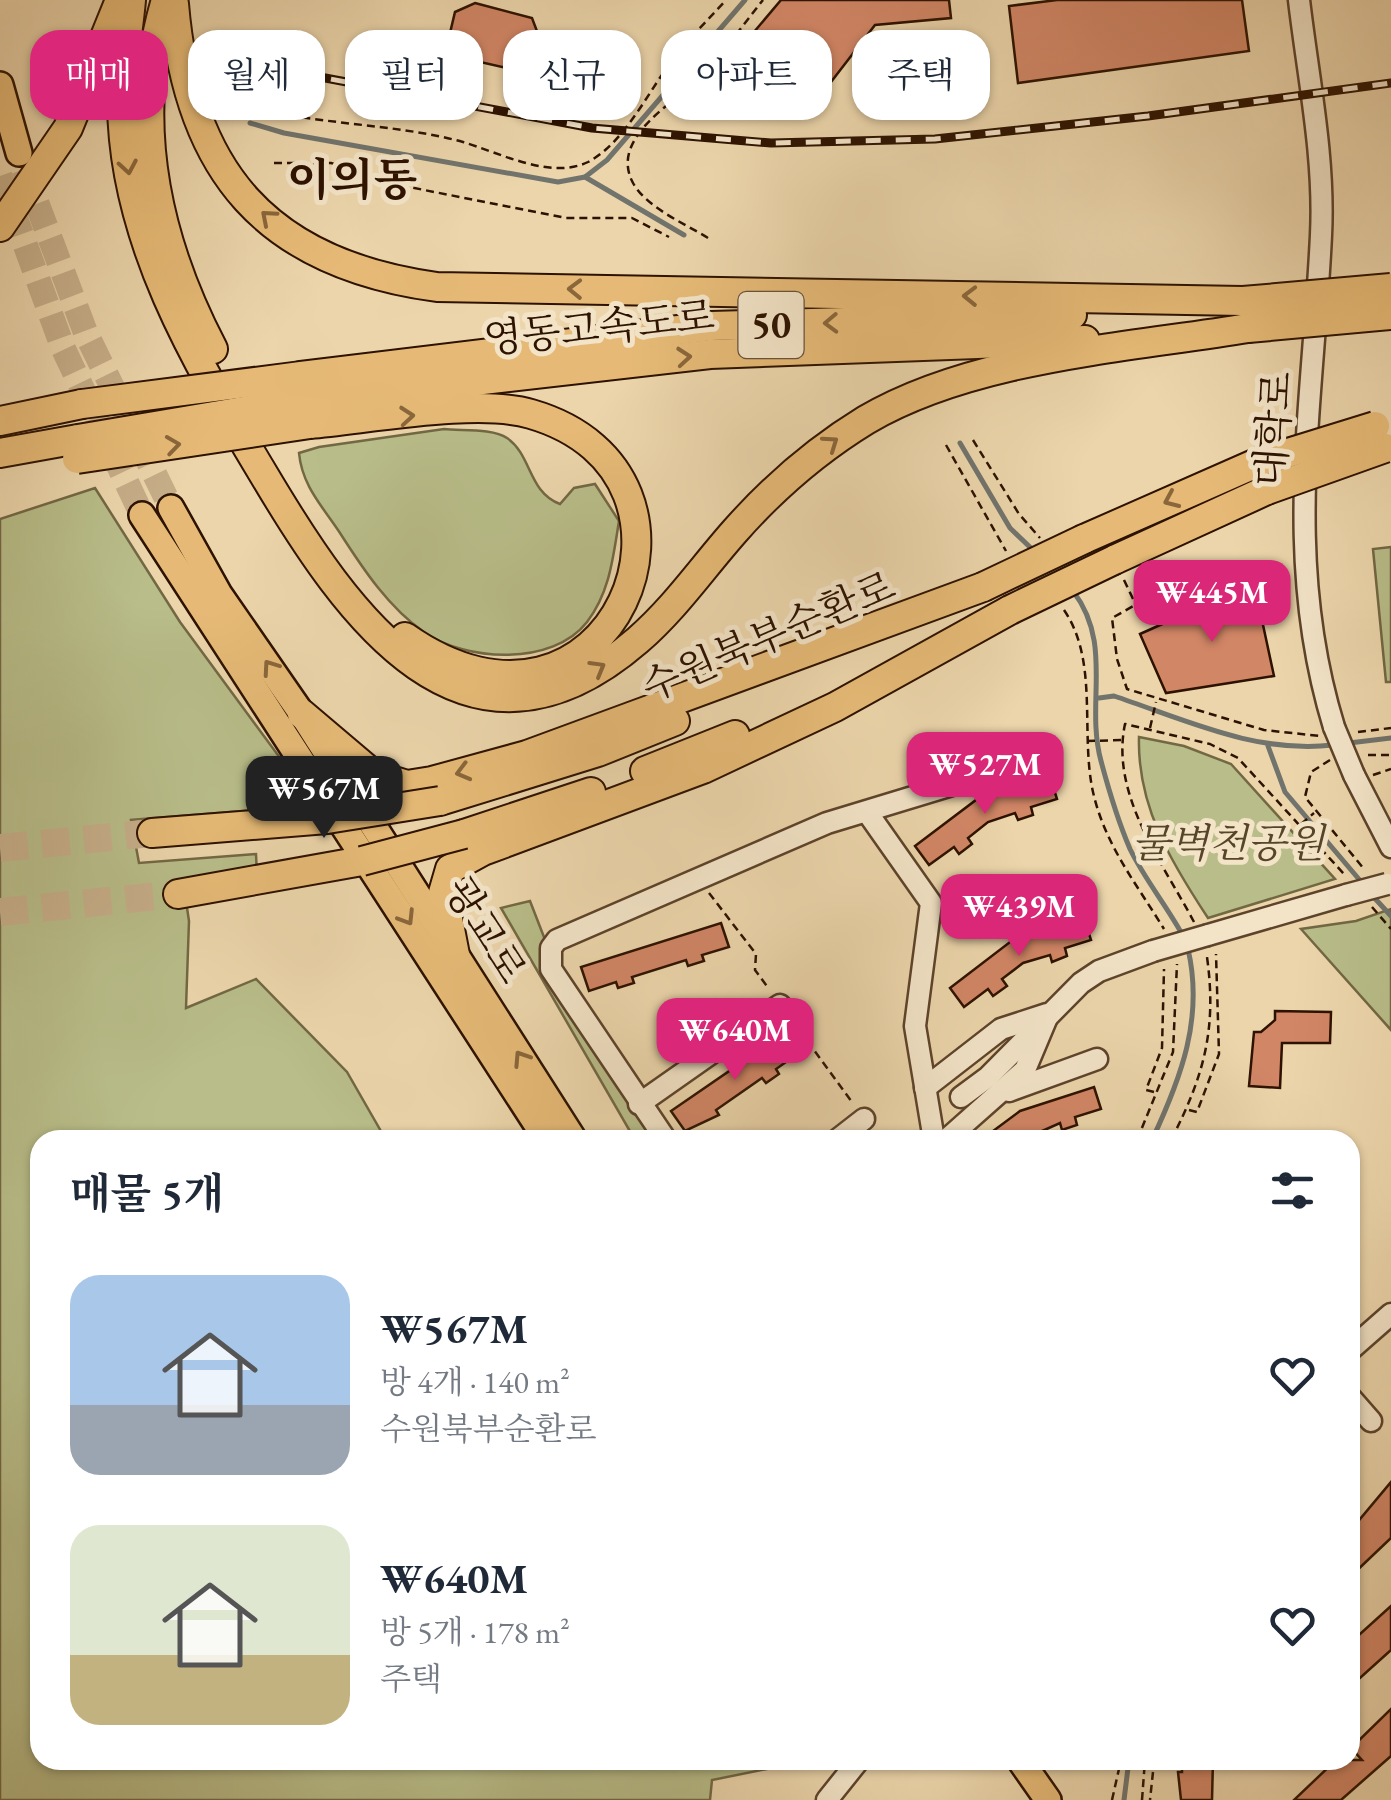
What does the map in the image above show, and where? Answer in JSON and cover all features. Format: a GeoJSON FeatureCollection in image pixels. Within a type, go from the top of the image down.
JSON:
{"type":"FeatureCollection","features":[{"type":"Feature","properties":{"kind":"highway"},"geometry":{"type":"LineString","coordinates":[[0,228],[68,128],[120,0]]}},
{"type":"Feature","properties":{"kind":"highway"},"geometry":{"type":"LineString","coordinates":[[131,0],[122,100],[125,156],[145,244],[160,283],[260,468],[336,590],[400,655],[462,688],[496,696],[536,692],[570,682],[613,660],[668,611],[738,528],[791,475],[886,409],[968,380],[1245,314]]}},
{"type":"Feature","properties":{"kind":"highway"},"geometry":{"type":"LineString","coordinates":[[166,0],[147,114],[157,202],[170,251],[202,327],[265,447],[354,586],[388,623],[416,644],[487,675],[524,674],[570,659],[597,639],[619,612],[632,583],[636,558],[630,505],[604,462],[565,428],[530,414],[496,410],[307,400]]}},
{"type":"Feature","properties":{"kind":"highway"},"geometry":{"type":"LineString","coordinates":[[174,0],[178,61],[188,96],[221,169],[260,210],[300,243],[338,264],[392,280],[437,287],[1245,314]]}},
{"type":"Feature","properties":{"kind":"highway","name":"영동고속도로"},"geometry":{"type":"LineString","coordinates":[[1245,314],[1391,288]]}},
{"type":"Feature","properties":{"kind":"highway","name":"영동고속도로"},"geometry":{"type":"LineString","coordinates":[[0,453],[77,449],[307,400],[711,326],[1069,315],[1391,316]]}},
{"type":"Feature","properties":{"kind":"highway","name":"영동고속도로"},"geometry":{"type":"LineString","coordinates":[[0,421],[82,404],[307,400]]}},
{"type":"Feature","properties":{"kind":"highway","name":"수원북부순환로"},"geometry":{"type":"LineString","coordinates":[[152,832],[327,819],[440,801],[598,752],[984,587],[1259,462],[1385,435]]}},
{"type":"Feature","properties":{"kind":"highway","name":"수원북부순환로"},"geometry":{"type":"LineString","coordinates":[[178,894],[362,862],[464,834],[620,781],[760,725],[1010,610],[1119,570],[1267,490],[1385,435]]}},
{"type":"Feature","properties":{"kind":"highway"},"geometry":{"type":"LineString","coordinates":[[0,469],[77,449]]}},
{"type":"Feature","properties":{"kind":"highway"},"geometry":{"type":"LineString","coordinates":[[302,714],[374,775],[407,785],[432,781],[527,755],[984,587]]}},
{"type":"Feature","properties":{"kind":"highway"},"geometry":{"type":"LineString","coordinates":[[455,955],[444,893],[450,870],[482,851],[720,762],[835,708],[1010,610]]}},
{"type":"Feature","properties":{"kind":"main road"},"geometry":{"type":"LineString","coordinates":[[0,85],[19,154]]}},
{"type":"Feature","properties":{"kind":"main road","name":"광교로"},"geometry":{"type":"LineString","coordinates":[[171,508],[219,594],[302,714],[568,1130]]}},
{"type":"Feature","properties":{"kind":"main road","name":"광교로"},"geometry":{"type":"LineString","coordinates":[[142,515],[542,1130]]}},
{"type":"Feature","properties":{"kind":"main road"},"geometry":{"type":"LineString","coordinates":[[1027,1770],[1048,1800]]}},
{"type":"Feature","properties":{"kind":"street","name":"대학로"},"geometry":{"type":"LineString","coordinates":[[1299,0],[1322,186],[1302,534],[1315,654],[1339,732],[1391,848]]}},
{"type":"Feature","properties":{"kind":"street"},"geometry":{"type":"LineString","coordinates":[[658,1130],[551,969],[552,948],[557,940],[794,836],[1041,758]]}},
{"type":"Feature","properties":{"kind":"street"},"geometry":{"type":"LineString","coordinates":[[867,812],[931,904],[915,1026],[932,1130]]}},
{"type":"Feature","properties":{"kind":"street"},"geometry":{"type":"LineString","coordinates":[[961,1096],[988,1077],[1049,1013],[1099,971],[1389,883]]}},
{"type":"Feature","properties":{"kind":"street"},"geometry":{"type":"LineString","coordinates":[[639,1104],[780,1004]]}},
{"type":"Feature","properties":{"kind":"street"},"geometry":{"type":"LineString","coordinates":[[925,1088],[1002,1029],[1049,1013]]}},
{"type":"Feature","properties":{"kind":"street"},"geometry":{"type":"LineString","coordinates":[[958,1130],[1002,1094],[1032,1058],[1049,1013]]}},
{"type":"Feature","properties":{"kind":"street"},"geometry":{"type":"LineString","coordinates":[[1002,1094],[1098,1060]]}},
{"type":"Feature","properties":{"kind":"street"},"geometry":{"type":"LineString","coordinates":[[849,1130],[864,1119]]}},
{"type":"Feature","properties":{"kind":"street"},"geometry":{"type":"LineString","coordinates":[[1360,1341],[1391,1314]]}},
{"type":"Feature","properties":{"kind":"street"},"geometry":{"type":"LineString","coordinates":[[1360,1410],[1370,1421]]}},
{"type":"Feature","properties":{"kind":"street"},"geometry":{"type":"LineString","coordinates":[[827,1800],[851,1770]]}},
{"type":"Feature","properties":{"kind":"path"},"geometry":{"type":"LineString","coordinates":[[699,30],[726,0]]}},
{"type":"Feature","properties":{"kind":"path"},"geometry":{"type":"LineString","coordinates":[[739,30],[763,0]]}},
{"type":"Feature","properties":{"kind":"path"},"geometry":{"type":"LineString","coordinates":[[320,120],[416,132],[544,166],[573,167],[589,161],[611,142],[661,75]]}},
{"type":"Feature","properties":{"kind":"path"},"geometry":{"type":"LineString","coordinates":[[661,109],[651,117],[634,145],[628,169],[647,200],[708,238]]}},
{"type":"Feature","properties":{"kind":"path"},"geometry":{"type":"LineString","coordinates":[[274,163],[331,163],[404,186],[566,218],[632,218],[669,237]]}},
{"type":"Feature","properties":{"kind":"path"},"geometry":{"type":"LineString","coordinates":[[946,444],[980,512],[1014,564]]}},
{"type":"Feature","properties":{"kind":"path"},"geometry":{"type":"LineString","coordinates":[[1212,562],[1112,618],[1126,689],[1264,730],[1339,732],[1391,728]]}},
{"type":"Feature","properties":{"kind":"path"},"geometry":{"type":"LineString","coordinates":[[1119,570],[1136,605]]}},
{"type":"Feature","properties":{"kind":"path"},"geometry":{"type":"LineString","coordinates":[[1060,604],[1071,621],[1083,659],[1086,741],[1093,790],[1109,841],[1161,950],[1165,1028],[1146,1090],[1157,1093]]}},
{"type":"Feature","properties":{"kind":"path"},"geometry":{"type":"LineString","coordinates":[[1150,728],[1157,700]]}},
{"type":"Feature","properties":{"kind":"path"},"geometry":{"type":"LineString","coordinates":[[1187,1109],[1197,1112],[1219,1054],[1220,1003],[1206,940],[1145,837],[1126,769],[1124,724],[1210,744],[1238,758],[1301,824],[1354,893],[1391,929]]}},
{"type":"Feature","properties":{"kind":"path"},"geometry":{"type":"LineString","coordinates":[[1086,741],[1124,740]]}},
{"type":"Feature","properties":{"kind":"path"},"geometry":{"type":"LineString","coordinates":[[1355,765],[1391,754]]}},
{"type":"Feature","properties":{"kind":"path"},"geometry":{"type":"LineString","coordinates":[[1334,758],[1311,772],[1305,797],[1366,871]]}},
{"type":"Feature","properties":{"kind":"path"},"geometry":{"type":"LineString","coordinates":[[1301,824],[1315,812]]}},
{"type":"Feature","properties":{"kind":"path"},"geometry":{"type":"LineString","coordinates":[[1177,1130],[1202,1077],[1210,1030],[1206,940]]}},
{"type":"Feature","properties":{"kind":"path"},"geometry":{"type":"LineString","coordinates":[[1141,1130],[1175,1037],[1177,961]]}},
{"type":"Feature","properties":{"kind":"path"},"geometry":{"type":"LineString","coordinates":[[1112,1800],[1120,1770]]}},
{"type":"Feature","properties":{"kind":"path"},"geometry":{"type":"LineString","coordinates":[[1142,1800],[1146,1770]]}},
{"type":"Feature","properties":{"kind":"path"},"geometry":{"type":"LineString","coordinates":[[1150,1800],[1152,1770]]}},
{"type":"Feature","properties":{"kind":"green space"},"geometry":{"type":"Polygon","coordinates":[[[444,429],[485,431],[507,438],[542,491],[560,504],[574,488],[595,484],[619,521],[601,599],[587,622],[572,636],[553,646],[508,655],[462,649],[424,632],[388,600],[367,574],[304,476],[299,453],[444,429]]]}},
{"type":"Feature","properties":{"kind":"green space"},"geometry":{"type":"Polygon","coordinates":[[[95,488],[180,622],[311,800],[270,809],[131,820],[139,863],[256,854],[257,875],[183,881],[189,921],[186,1008],[256,979],[347,1072],[380,1130],[30,1130],[30,1770],[762,1770],[712,1780],[710,1800],[0,1800],[0,519],[95,488]]]}},
{"type":"Feature","properties":{"kind":"green space"},"geometry":{"type":"Polygon","coordinates":[[[1391,547],[1391,682],[1386,682],[1373,549],[1391,547]]]}},
{"type":"Feature","properties":{"kind":"green space","name":"물벽천공원"},"geometry":{"type":"Polygon","coordinates":[[[1139,737],[1184,746],[1231,764],[1335,879],[1208,918],[1169,854],[1150,810],[1139,737]]]}},
{"type":"Feature","properties":{"kind":"green space"},"geometry":{"type":"Polygon","coordinates":[[[530,901],[561,981],[658,1130],[629,1130],[501,908],[530,901]]]}},
{"type":"Feature","properties":{"kind":"green space"},"geometry":{"type":"Polygon","coordinates":[[[1391,909],[1391,1030],[1301,929],[1356,921],[1391,909]]]}},
{"type":"Feature","properties":{"kind":"building"},"geometry":{"type":"Polygon","coordinates":[[[781,0],[949,0],[951,18],[852,30],[852,55],[832,81],[832,30],[756,30],[781,0]]]}},
{"type":"Feature","properties":{"kind":"building"},"geometry":{"type":"Polygon","coordinates":[[[1057,0],[1242,0],[1249,51],[1018,83],[1009,6],[1057,0]]]}},
{"type":"Feature","properties":{"kind":"building"},"geometry":{"type":"Polygon","coordinates":[[[475,3],[532,18],[537,30],[503,30],[503,67],[483,63],[483,30],[451,30],[455,12],[475,3]]]}},
{"type":"Feature","properties":{"kind":"building"},"geometry":{"type":"Polygon","coordinates":[[[1254,583],[1274,676],[1166,693],[1140,634],[1254,583]]]}},
{"type":"Feature","properties":{"kind":"building"},"geometry":{"type":"Polygon","coordinates":[[[1050,777],[1057,799],[1031,807],[1033,815],[1018,820],[1015,813],[988,822],[968,838],[972,844],[959,854],[954,847],[929,865],[915,846],[976,800],[1050,777]]]}},
{"type":"Feature","properties":{"kind":"building"},"geometry":{"type":"Polygon","coordinates":[[[1084,918],[1091,940],[1065,948],[1067,956],[1052,962],[1050,955],[1023,963],[1002,979],[1007,986],[993,996],[988,989],[964,1007],[950,988],[1010,942],[1084,918]]]}},
{"type":"Feature","properties":{"kind":"building"},"geometry":{"type":"Polygon","coordinates":[[[721,923],[729,947],[702,955],[704,961],[688,966],[686,960],[632,977],[634,983],[618,988],[616,982],[589,991],[581,967],[721,923]]]}},
{"type":"Feature","properties":{"kind":"building"},"geometry":{"type":"Polygon","coordinates":[[[1275,1011],[1331,1012],[1330,1043],[1282,1043],[1280,1088],[1249,1086],[1254,1032],[1261,1032],[1275,1020],[1275,1011]]]}},
{"type":"Feature","properties":{"kind":"building"},"geometry":{"type":"Polygon","coordinates":[[[786,1032],[799,1053],[776,1069],[779,1074],[766,1083],[762,1078],[716,1110],[719,1115],[687,1130],[671,1111],[786,1032]]]}},
{"type":"Feature","properties":{"kind":"building"},"geometry":{"type":"Polygon","coordinates":[[[1094,1087],[1101,1109],[1075,1117],[1077,1125],[1062,1130],[1060,1123],[1044,1130],[994,1130],[1020,1111],[1094,1087]]]}},
{"type":"Feature","properties":{"kind":"building"},"geometry":{"type":"Polygon","coordinates":[[[1391,1482],[1391,1538],[1360,1567],[1360,1519],[1391,1482]]]}},
{"type":"Feature","properties":{"kind":"building"},"geometry":{"type":"Polygon","coordinates":[[[1391,1606],[1391,1650],[1360,1678],[1360,1634],[1391,1606]]]}},
{"type":"Feature","properties":{"kind":"building"},"geometry":{"type":"Polygon","coordinates":[[[1391,1709],[1391,1756],[1341,1800],[1294,1800],[1326,1770],[1360,1770],[1360,1739],[1391,1709]]]}},
{"type":"Feature","properties":{"kind":"building"},"geometry":{"type":"Polygon","coordinates":[[[1213,1770],[1212,1800],[1181,1800],[1178,1772],[1213,1770]]]}},
{"type":"Feature","properties":{"kind":"waterway"},"geometry":{"type":"LineString","coordinates":[[250,123],[284,133],[558,182],[585,177],[607,160],[745,0]]}},
{"type":"Feature","properties":{"kind":"waterway"},"geometry":{"type":"LineString","coordinates":[[585,177],[684,235]]}},
{"type":"Feature","properties":{"kind":"waterway"},"geometry":{"type":"LineString","coordinates":[[960,443],[1010,528],[1034,551]]}},
{"type":"Feature","properties":{"kind":"waterway"},"geometry":{"type":"LineString","coordinates":[[1073,591],[1092,632],[1096,653],[1097,739],[1114,806],[1136,860],[1182,934]]}},
{"type":"Feature","properties":{"kind":"waterway"},"geometry":{"type":"LineString","coordinates":[[1099,698],[1114,696],[1249,740],[1276,745],[1333,745]]}},
{"type":"Feature","properties":{"kind":"waterway"},"geometry":{"type":"LineString","coordinates":[[1349,743],[1391,738]]}},
{"type":"Feature","properties":{"kind":"waterway"},"geometry":{"type":"LineString","coordinates":[[1268,746],[1285,792],[1363,884]]}},
{"type":"Feature","properties":{"kind":"waterway"},"geometry":{"type":"LineString","coordinates":[[1370,893],[1391,916]]}},
{"type":"Feature","properties":{"kind":"waterway"},"geometry":{"type":"LineString","coordinates":[[1156,1130],[1187,1047],[1193,999],[1188,949]]}},
{"type":"Feature","properties":{"kind":"waterway"},"geometry":{"type":"LineString","coordinates":[[1124,1800],[1128,1770]]}},
{"type":"Feature","properties":{"kind":"tunnel"},"geometry":{"type":"LineString","coordinates":[[24,169],[85,331],[171,508]]}},
{"type":"Feature","properties":{"kind":"tunnel"},"geometry":{"type":"LineString","coordinates":[[0,176],[63,348],[142,515]]}},
{"type":"Feature","properties":{"kind":"tunnel"},"geometry":{"type":"LineString","coordinates":[[0,848],[152,833]]}},
{"type":"Feature","properties":{"kind":"tunnel"},"geometry":{"type":"LineString","coordinates":[[0,912],[178,894]]}},
{"type":"Feature","properties":{"kind":"railway"},"geometry":{"type":"LineString","coordinates":[[325,78],[592,128],[771,143],[935,139],[1148,116],[1391,83]]}},
{"type":"Feature","properties":{"kind":"district","name":"이의동"},"geometry":{"type":"Point","coordinates":[352,179]}}]}
